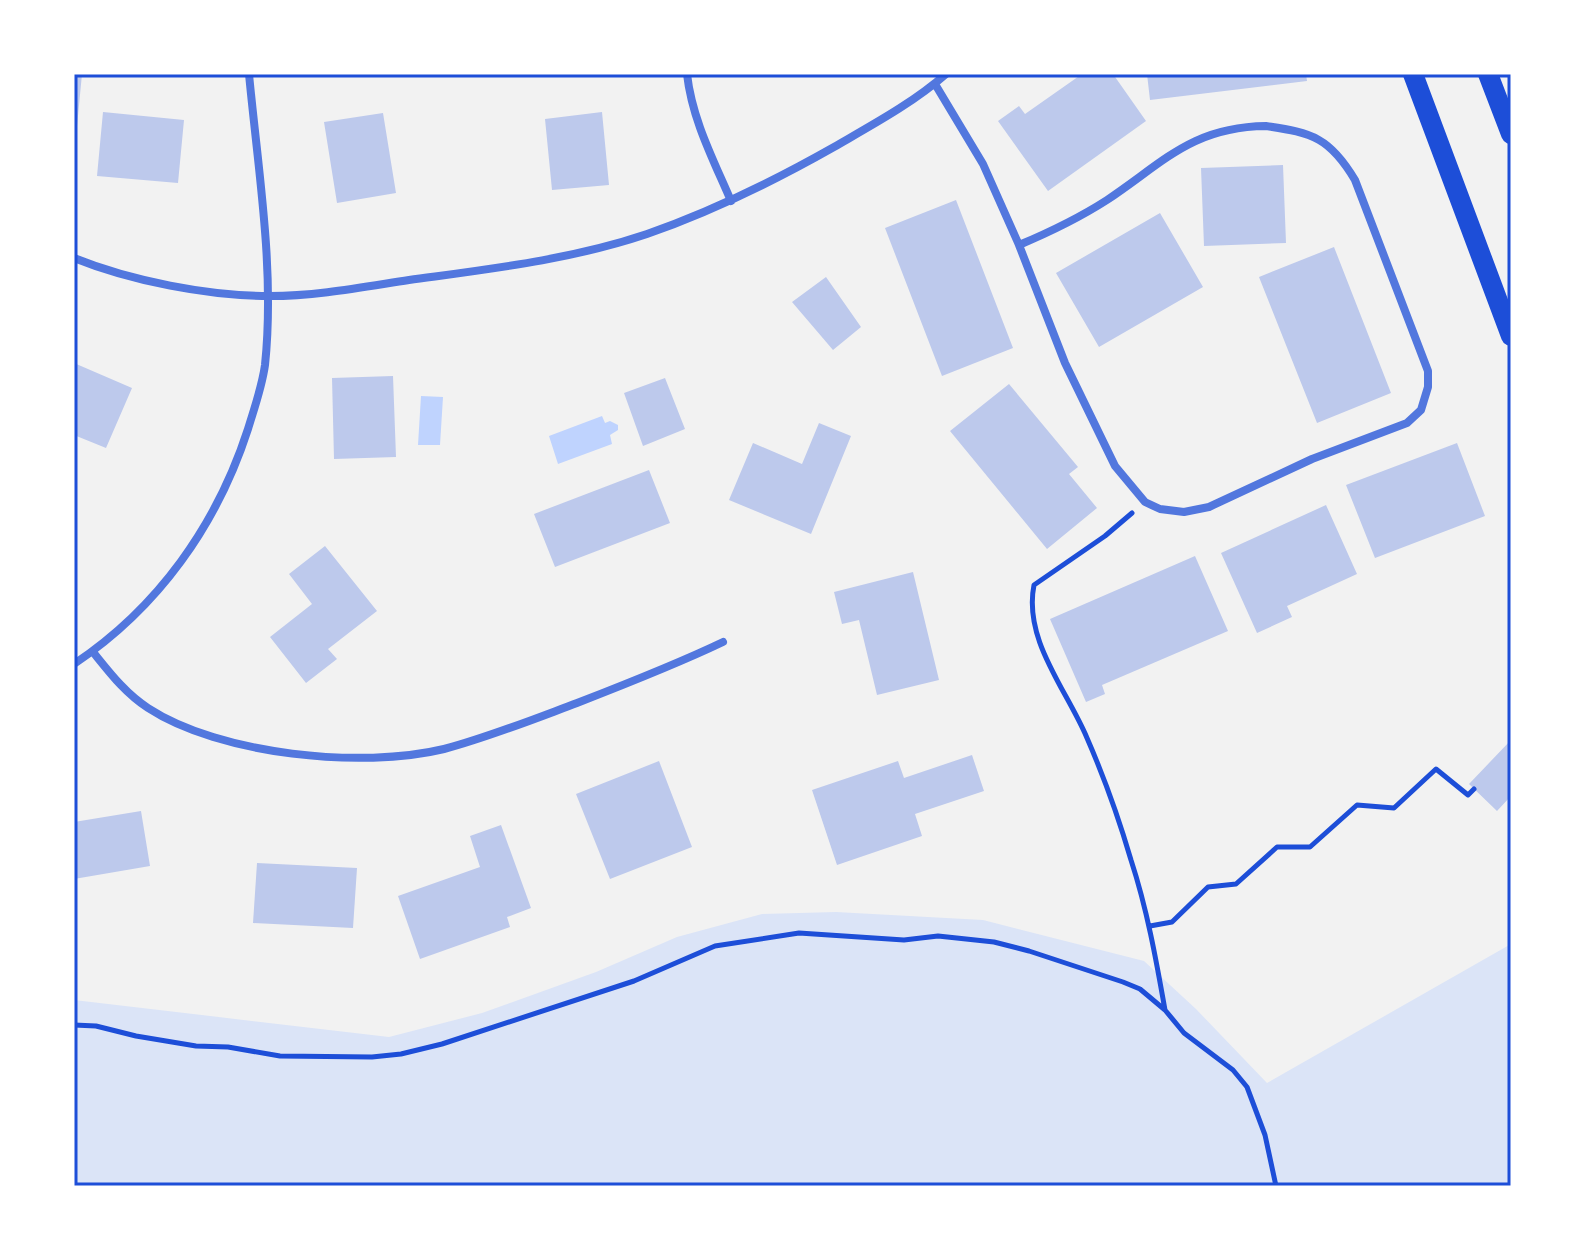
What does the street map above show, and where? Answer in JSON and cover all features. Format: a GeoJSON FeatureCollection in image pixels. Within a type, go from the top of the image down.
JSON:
{"type":"FeatureCollection","features":[{"type":"Feature","properties":{"kind":"main road"},"geometry":{"type":"LineString","coordinates":[[1413,74],[1511,336]]}},
{"type":"Feature","properties":{"kind":"main road"},"geometry":{"type":"LineString","coordinates":[[1488,74],[1511,134]]}},
{"type":"Feature","properties":{"kind":"street"},"geometry":{"type":"LineString","coordinates":[[74,664],[124,626],[153,597],[204,527],[227,486],[257,402],[265,366],[267,255],[249,74]]}},
{"type":"Feature","properties":{"kind":"street"},"geometry":{"type":"LineString","coordinates":[[687,74],[689,94],[700,130],[731,201]]}},
{"type":"Feature","properties":{"kind":"street"},"geometry":{"type":"LineString","coordinates":[[74,258],[142,280],[193,289],[267,296],[337,291],[572,255],[646,234],[731,201],[864,130],[946,74]]}},
{"type":"Feature","properties":{"kind":"street"},"geometry":{"type":"LineString","coordinates":[[935,84],[983,164],[1019,245],[1059,350],[1104,443],[1128,485],[1145,502],[1160,509],[1184,512],[1209,507],[1312,459],[1407,423],[1421,410],[1428,387],[1428,371],[1355,180],[1344,160],[1327,143],[1298,131],[1266,126],[1239,127],[1206,135],[1180,147],[1106,200],[1060,227],[1019,245]]}},
{"type":"Feature","properties":{"kind":"street"},"geometry":{"type":"LineString","coordinates":[[93,652],[129,693],[150,709],[220,738],[287,752],[331,757],[391,757],[443,749],[499,731],[679,664],[723,642]]}},
{"type":"Feature","properties":{"kind":"path"},"geometry":{"type":"LineString","coordinates":[[1145,502],[1105,536],[1034,585],[1031,603],[1036,631],[1063,694],[1087,737],[1131,859],[1150,926],[1165,1010]]}},
{"type":"Feature","properties":{"kind":"path"},"geometry":{"type":"LineString","coordinates":[[1150,926],[1172,922],[1208,887],[1236,884],[1277,847],[1310,847],[1357,805],[1394,808],[1436,769],[1468,795],[1474,789]]}},
{"type":"Feature","properties":{"kind":"path"},"geometry":{"type":"LineString","coordinates":[[74,1025],[96,1026],[196,1046],[228,1047],[280,1056],[372,1057],[442,1044],[634,981],[715,946],[799,933],[904,940],[938,936],[994,942],[1123,982],[1140,989],[1165,1010],[1184,1033],[1233,1070],[1247,1087],[1265,1135],[1276,1186]]}},
{"type":"Feature","properties":{"kind":"shaded area"},"geometry":{"type":"Polygon","coordinates":[[[836,912],[983,920],[1144,961],[1196,1009],[1267,1083],[1511,944],[1511,1186],[74,1186],[74,1000],[389,1037],[482,1013],[596,972],[677,937],[762,914],[836,912]]]}},
{"type":"Feature","properties":{"kind":"water"},"geometry":{"type":"Polygon","coordinates":[[[421,396],[443,397],[440,445],[418,445],[421,396]]]}},
{"type":"Feature","properties":{"kind":"water"},"geometry":{"type":"Polygon","coordinates":[[[602,416],[605,423],[610,421],[618,425],[618,430],[610,435],[612,444],[558,464],[549,436],[602,416]]]}},
{"type":"Feature","properties":{"kind":"building"},"geometry":{"type":"Polygon","coordinates":[[[74,74],[82,74],[77,126],[74,126],[74,74]]]}},
{"type":"Feature","properties":{"kind":"building"},"geometry":{"type":"Polygon","coordinates":[[[1082,74],[1113,74],[1146,121],[1048,191],[998,121],[1019,106],[1025,114],[1082,74]]]}},
{"type":"Feature","properties":{"kind":"building"},"geometry":{"type":"Polygon","coordinates":[[[1147,74],[1306,74],[1307,81],[1150,100],[1147,74]]]}},
{"type":"Feature","properties":{"kind":"building"},"geometry":{"type":"Polygon","coordinates":[[[103,112],[184,120],[178,183],[97,176],[103,112]]]}},
{"type":"Feature","properties":{"kind":"building"},"geometry":{"type":"Polygon","coordinates":[[[602,112],[609,185],[552,190],[545,119],[602,112]]]}},
{"type":"Feature","properties":{"kind":"building"},"geometry":{"type":"Polygon","coordinates":[[[383,113],[396,193],[337,203],[324,122],[383,113]]]}},
{"type":"Feature","properties":{"kind":"building"},"geometry":{"type":"Polygon","coordinates":[[[1283,165],[1286,243],[1204,246],[1201,168],[1283,165]]]}},
{"type":"Feature","properties":{"kind":"building"},"geometry":{"type":"Polygon","coordinates":[[[956,200],[1013,348],[942,376],[885,228],[956,200]]]}},
{"type":"Feature","properties":{"kind":"building"},"geometry":{"type":"Polygon","coordinates":[[[1160,213],[1203,287],[1099,347],[1056,273],[1160,213]]]}},
{"type":"Feature","properties":{"kind":"building"},"geometry":{"type":"Polygon","coordinates":[[[1334,247],[1391,393],[1317,423],[1259,277],[1334,247]]]}},
{"type":"Feature","properties":{"kind":"building"},"geometry":{"type":"Polygon","coordinates":[[[826,277],[861,327],[833,350],[792,302],[826,277]]]}},
{"type":"Feature","properties":{"kind":"building"},"geometry":{"type":"Polygon","coordinates":[[[74,363],[132,388],[106,448],[74,435],[74,363]]]}},
{"type":"Feature","properties":{"kind":"building"},"geometry":{"type":"Polygon","coordinates":[[[393,376],[396,457],[334,459],[332,378],[393,376]]]}},
{"type":"Feature","properties":{"kind":"building"},"geometry":{"type":"Polygon","coordinates":[[[665,378],[685,429],[643,446],[624,393],[665,378]]]}},
{"type":"Feature","properties":{"kind":"building"},"geometry":{"type":"Polygon","coordinates":[[[1009,384],[1078,467],[1069,474],[1097,508],[1047,549],[950,431],[1009,384]]]}},
{"type":"Feature","properties":{"kind":"building"},"geometry":{"type":"Polygon","coordinates":[[[819,423],[851,436],[811,534],[729,500],[753,443],[802,464],[819,423]]]}},
{"type":"Feature","properties":{"kind":"building"},"geometry":{"type":"Polygon","coordinates":[[[1457,443],[1485,516],[1375,558],[1346,485],[1457,443]]]}},
{"type":"Feature","properties":{"kind":"building"},"geometry":{"type":"Polygon","coordinates":[[[649,470],[670,523],[555,567],[534,514],[649,470]]]}},
{"type":"Feature","properties":{"kind":"building"},"geometry":{"type":"Polygon","coordinates":[[[1326,505],[1357,574],[1287,606],[1292,617],[1257,633],[1221,553],[1326,505]]]}},
{"type":"Feature","properties":{"kind":"building"},"geometry":{"type":"Polygon","coordinates":[[[325,546],[377,611],[328,649],[337,659],[306,683],[270,637],[312,604],[289,574],[325,546]]]}},
{"type":"Feature","properties":{"kind":"building"},"geometry":{"type":"Polygon","coordinates":[[[1195,556],[1228,631],[1102,685],[1105,694],[1086,702],[1050,619],[1195,556]]]}},
{"type":"Feature","properties":{"kind":"building"},"geometry":{"type":"Polygon","coordinates":[[[913,572],[939,680],[877,695],[859,620],[842,624],[834,592],[913,572]]]}},
{"type":"Feature","properties":{"kind":"building"},"geometry":{"type":"Polygon","coordinates":[[[1511,740],[1511,796],[1497,811],[1469,784],[1511,740]]]}},
{"type":"Feature","properties":{"kind":"building"},"geometry":{"type":"Polygon","coordinates":[[[972,755],[984,791],[915,814],[922,836],[837,865],[812,790],[898,761],[904,778],[972,755]]]}},
{"type":"Feature","properties":{"kind":"building"},"geometry":{"type":"Polygon","coordinates":[[[659,761],[692,847],[610,879],[576,794],[659,761]]]}},
{"type":"Feature","properties":{"kind":"building"},"geometry":{"type":"Polygon","coordinates":[[[141,811],[150,866],[74,879],[74,822],[141,811]]]}},
{"type":"Feature","properties":{"kind":"building"},"geometry":{"type":"Polygon","coordinates":[[[501,825],[531,908],[507,917],[510,927],[420,959],[398,896],[480,867],[470,836],[501,825]]]}},
{"type":"Feature","properties":{"kind":"building"},"geometry":{"type":"Polygon","coordinates":[[[257,863],[357,868],[353,928],[253,923],[257,863]]]}}]}
